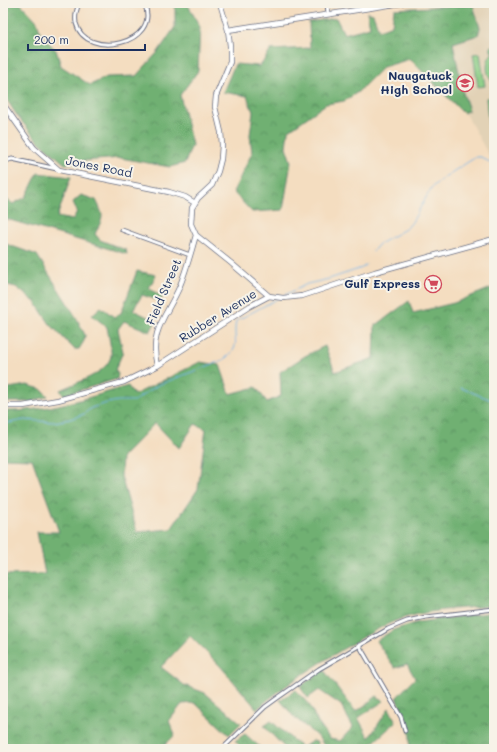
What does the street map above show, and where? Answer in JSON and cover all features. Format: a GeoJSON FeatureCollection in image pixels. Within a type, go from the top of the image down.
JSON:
{"type":"FeatureCollection","features":[{"type":"Feature","properties":{"kind":"street"},"geometry":{"type":"LineString","coordinates":[[79,3],[76,16],[78,29],[82,36],[96,44],[106,44],[127,41],[142,31],[147,13],[144,3]]}},
{"type":"Feature","properties":{"kind":"street"},"geometry":{"type":"LineString","coordinates":[[220,3],[228,30],[230,62],[216,96],[215,107],[221,132],[221,159],[212,185],[192,208],[191,224],[196,235],[270,297]]}},
{"type":"Feature","properties":{"kind":"street"},"geometry":{"type":"LineString","coordinates":[[327,3],[328,14]]}},
{"type":"Feature","properties":{"kind":"street"},"geometry":{"type":"LineString","coordinates":[[228,30],[402,3]]}},
{"type":"Feature","properties":{"kind":"street","name":"Jones Road"},"geometry":{"type":"LineString","coordinates":[[3,104],[34,148],[59,170],[181,195],[195,203]]}},
{"type":"Feature","properties":{"kind":"street"},"geometry":{"type":"LineString","coordinates":[[3,162],[12,159],[59,170]]}},
{"type":"Feature","properties":{"kind":"street"},"geometry":{"type":"LineString","coordinates":[[122,230],[190,255]]}},
{"type":"Feature","properties":{"kind":"street","name":"Field Street"},"geometry":{"type":"LineString","coordinates":[[157,366],[155,349],[160,323],[179,288],[196,235]]}},
{"type":"Feature","properties":{"kind":"street","name":"Rubber Avenue"},"geometry":{"type":"LineString","coordinates":[[3,406],[23,406],[65,398],[124,382],[157,366],[250,306],[270,297],[283,298],[302,296],[375,272],[494,239]]}},
{"type":"Feature","properties":{"kind":"street"},"geometry":{"type":"LineString","coordinates":[[222,749],[271,702],[319,668],[388,629],[407,621],[442,614],[494,609]]}},
{"type":"Feature","properties":{"kind":"street"},"geometry":{"type":"LineString","coordinates":[[359,645],[401,717],[405,731]]}},
{"type":"Feature","properties":{"kind":"shaded area","name":"Naugatuck High School"},"geometry":{"type":"Polygon","coordinates":[[[455,3],[494,3],[494,163],[468,118],[411,52],[419,6],[455,3]]]}},
{"type":"Feature","properties":{"kind":"green space"},"geometry":{"type":"Polygon","coordinates":[[[3,3],[20,3],[37,21],[41,35],[56,50],[61,66],[90,85],[107,77],[136,76],[158,52],[175,27],[175,3],[187,3],[200,27],[198,71],[180,95],[192,145],[185,163],[170,167],[121,158],[65,164],[38,141],[18,117],[3,94],[3,3]]]}},
{"type":"Feature","properties":{"kind":"green space"},"geometry":{"type":"Polygon","coordinates":[[[473,5],[480,28],[478,35],[453,43],[463,93],[469,110],[463,113],[410,59],[383,67],[358,92],[344,101],[326,104],[288,131],[286,147],[291,162],[283,210],[252,212],[233,192],[252,153],[250,135],[253,112],[247,96],[223,92],[235,64],[260,66],[271,50],[310,48],[309,22],[336,18],[344,34],[370,27],[367,12],[373,14],[379,30],[392,25],[394,9],[473,5]]]}},
{"type":"Feature","properties":{"kind":"green space"},"geometry":{"type":"Polygon","coordinates":[[[491,46],[494,46],[494,60],[492,66],[494,84],[489,76],[487,68],[490,56],[493,52],[491,51],[491,46]]]}},
{"type":"Feature","properties":{"kind":"green space"},"geometry":{"type":"Polygon","coordinates":[[[480,53],[485,86],[478,87],[473,54],[480,53]]]}},
{"type":"Feature","properties":{"kind":"green space"},"geometry":{"type":"Polygon","coordinates":[[[494,97],[494,154],[491,153],[486,98],[494,97]]]}},
{"type":"Feature","properties":{"kind":"green space"},"geometry":{"type":"Polygon","coordinates":[[[38,173],[71,177],[57,217],[73,220],[77,211],[73,202],[81,195],[96,200],[102,217],[95,234],[100,240],[126,250],[127,254],[3,218],[3,197],[13,204],[26,197],[38,173]]]}},
{"type":"Feature","properties":{"kind":"green space"},"geometry":{"type":"Polygon","coordinates":[[[3,243],[37,255],[76,317],[85,335],[84,341],[79,349],[74,349],[50,324],[35,302],[16,287],[3,284],[3,243]]]}},
{"type":"Feature","properties":{"kind":"green space"},"geometry":{"type":"Polygon","coordinates":[[[137,271],[156,275],[149,288],[162,297],[161,301],[142,295],[133,310],[156,321],[150,332],[124,321],[118,329],[123,352],[115,370],[118,374],[117,379],[64,395],[60,390],[97,373],[108,362],[111,353],[107,327],[92,315],[101,307],[114,317],[121,313],[137,271]]]}},
{"type":"Feature","properties":{"kind":"green space"},"geometry":{"type":"Polygon","coordinates":[[[494,287],[494,606],[428,612],[393,622],[367,635],[317,665],[280,690],[257,709],[221,667],[190,636],[161,667],[184,685],[205,693],[241,723],[229,735],[195,703],[182,704],[169,721],[175,735],[161,749],[3,749],[3,575],[45,574],[37,532],[59,532],[32,459],[3,458],[3,411],[19,411],[51,407],[128,386],[134,395],[200,362],[220,365],[230,394],[256,387],[267,402],[281,396],[280,372],[305,356],[325,346],[335,372],[374,358],[375,326],[409,301],[413,313],[454,303],[494,287]],[[155,423],[122,457],[121,476],[137,532],[171,529],[198,489],[206,429],[195,424],[179,448],[155,423]]]}},
{"type":"Feature","properties":{"kind":"green space"},"geometry":{"type":"Polygon","coordinates":[[[27,385],[41,389],[48,396],[31,402],[3,402],[3,389],[27,385]]]}},
{"type":"Feature","properties":{"kind":"green space"},"geometry":{"type":"Polygon","coordinates":[[[494,612],[494,749],[409,749],[409,729],[405,716],[396,698],[415,678],[407,664],[395,668],[376,641],[393,630],[419,622],[494,612]]]}},
{"type":"Feature","properties":{"kind":"green space"},"geometry":{"type":"Polygon","coordinates":[[[323,669],[356,712],[377,696],[384,701],[358,718],[369,738],[389,708],[396,722],[368,747],[370,749],[324,749],[325,747],[318,737],[293,716],[280,700],[296,690],[310,706],[318,723],[330,739],[340,741],[353,727],[341,705],[319,690],[308,698],[300,687],[323,669]]]}},
{"type":"Feature","properties":{"kind":"green space"},"geometry":{"type":"Polygon","coordinates":[[[271,721],[302,748],[312,741],[317,742],[318,749],[286,749],[264,726],[271,721]]]}},
{"type":"Feature","properties":{"kind":"green space"},"geometry":{"type":"Polygon","coordinates":[[[245,734],[262,749],[255,749],[251,745],[246,749],[243,749],[235,741],[245,734]]]}},
{"type":"Feature","properties":{"kind":"waterway"},"geometry":{"type":"LineString","coordinates":[[373,251],[379,244],[407,228],[432,187],[446,176],[476,157],[481,157],[494,165]]}},
{"type":"Feature","properties":{"kind":"waterway"},"geometry":{"type":"LineString","coordinates":[[283,296],[307,284],[329,279],[362,268],[366,265]]}},
{"type":"Feature","properties":{"kind":"waterway"},"geometry":{"type":"LineString","coordinates":[[3,424],[24,420],[54,422],[70,419],[84,414],[91,408],[107,403],[134,401],[158,385],[223,360],[233,351],[235,347],[236,321],[277,299]]}},
{"type":"Feature","properties":{"kind":"waterway"},"geometry":{"type":"LineString","coordinates":[[461,388],[494,401]]}},
{"type":"Feature","properties":{"kind":"place","name":"Naugatuck High School"},"geometry":{"type":"Point","coordinates":[465,83]}},
{"type":"Feature","properties":{"kind":"place","name":"Gulf Express"},"geometry":{"type":"Point","coordinates":[433,284]}}]}
